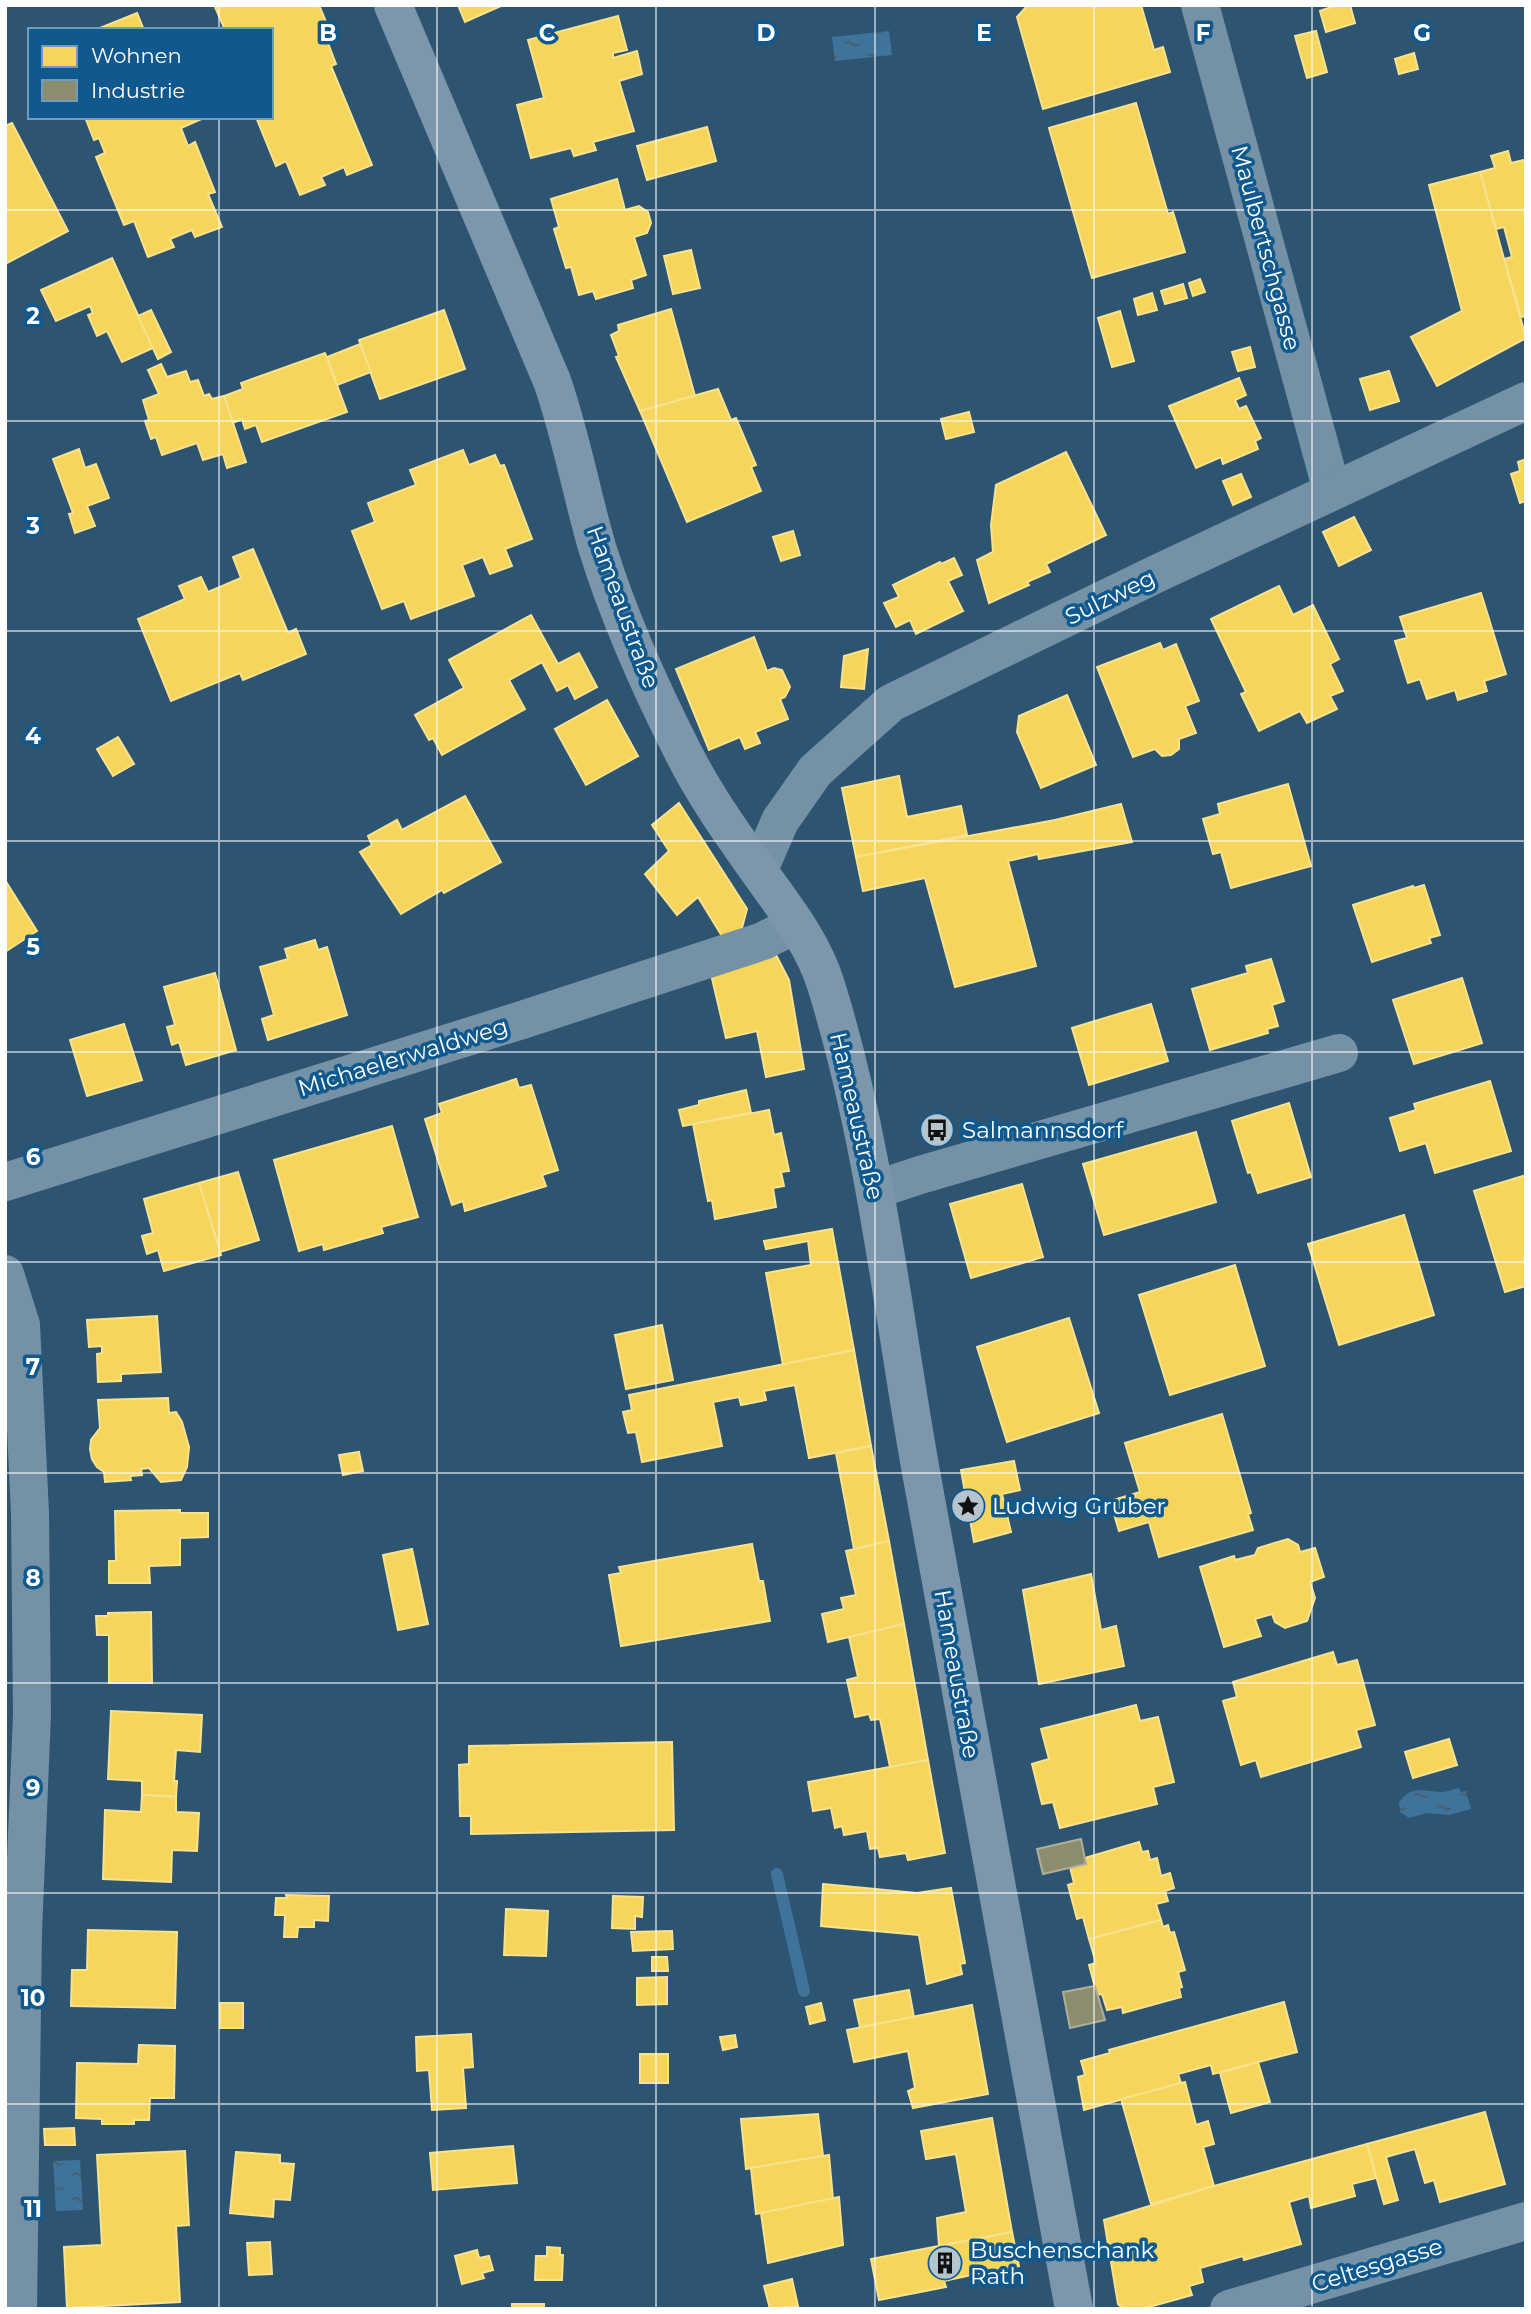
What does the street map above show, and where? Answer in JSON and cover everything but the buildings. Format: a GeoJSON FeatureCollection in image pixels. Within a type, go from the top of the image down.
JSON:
{"type":"FeatureCollection","features":[{"type":"Feature","properties":{"kind":"main road","name":"Hameaustraße"},"geometry":{"type":"LineString","coordinates":[[393,5],[552,381],[568,431],[599,552],[628,631],[687,760],[714,806],[796,924],[825,981],[875,1190],[907,1395],[965,1722],[1074,2309]]}},
{"type":"Feature","properties":{"kind":"street","name":"Maulbertschgasse"},"geometry":{"type":"LineString","coordinates":[[1200,5],[1332,491]]}},
{"type":"Feature","properties":{"kind":"street","name":"Sulzweg"},"geometry":{"type":"LineString","coordinates":[[759,870],[780,821],[815,771],[891,703],[1526,401]]}},
{"type":"Feature","properties":{"kind":"street","name":"Michaelerwaldweg"},"geometry":{"type":"LineString","coordinates":[[5,1182],[725,954],[763,941],[796,924]]}},
{"type":"Feature","properties":{"kind":"street"},"geometry":{"type":"LineString","coordinates":[[875,1190],[1339,1053]]}},
{"type":"Feature","properties":{"kind":"street"},"geometry":{"type":"LineString","coordinates":[[5,1274],[21,1325],[30,1513],[32,1714],[16,1842],[23,1959],[18,2309]]}},
{"type":"Feature","properties":{"kind":"street","name":"Celtesgasse"},"geometry":{"type":"LineString","coordinates":[[1229,2309],[1526,2221]]}},
{"type":"Feature","properties":{"kind":"water"},"geometry":{"type":"Polygon","coordinates":[[[889,31],[892,55],[835,61],[832,37],[889,31]]]}},
{"type":"Feature","properties":{"kind":"water"},"geometry":{"type":"Polygon","coordinates":[[[1459,1788],[1461,1792],[1466,1791],[1471,1809],[1449,1815],[1427,1813],[1409,1818],[1400,1812],[1399,1803],[1408,1793],[1424,1790],[1444,1792],[1459,1788]]]}},
{"type":"Feature","properties":{"kind":"water"},"geometry":{"type":"Polygon","coordinates":[[[80,2160],[83,2210],[56,2211],[53,2161],[80,2160]]]}},
{"type":"Feature","properties":{"kind":"waterway"},"geometry":{"type":"LineString","coordinates":[[777,1874],[804,1991]]}},
{"type":"Feature","properties":{"kind":"place","name":"Salmannsdorf"},"geometry":{"type":"Point","coordinates":[937,1130]}},
{"type":"Feature","properties":{"kind":"place","name":"Ludwig Gruber"},"geometry":{"type":"Point","coordinates":[968,1506]}},
{"type":"Feature","properties":{"kind":"place","name":"Buschenschank Rath"},"geometry":{"type":"Point","coordinates":[945,2263]}}]}
